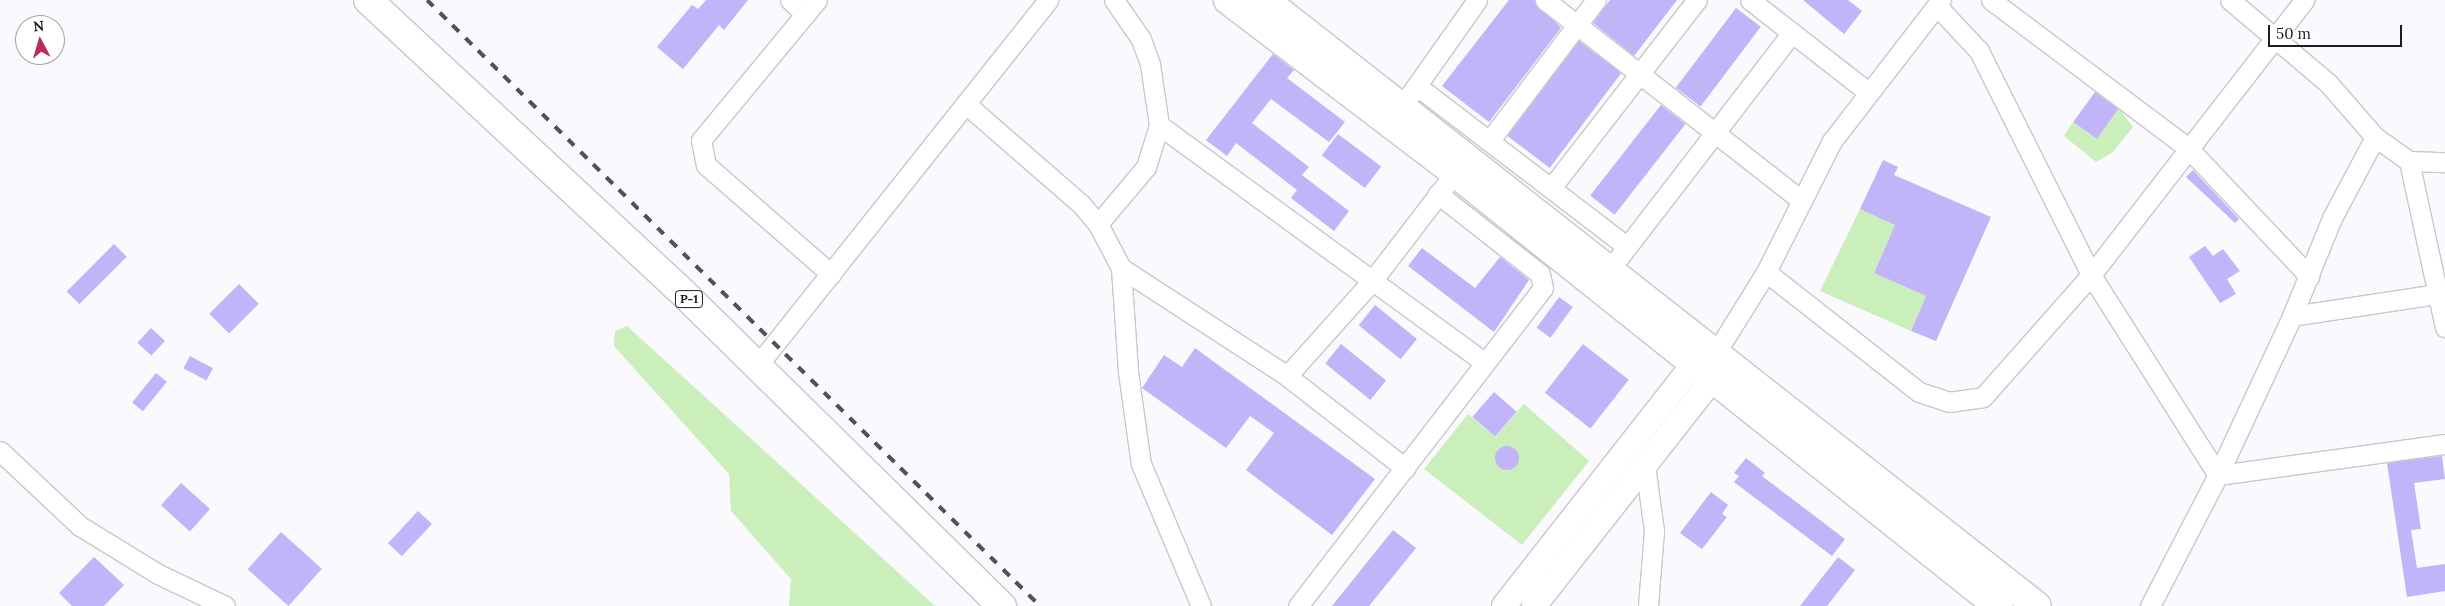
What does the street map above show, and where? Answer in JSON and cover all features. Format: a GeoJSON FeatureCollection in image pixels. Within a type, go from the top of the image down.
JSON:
{"type":"FeatureCollection","features":[{"type":"Feature","properties":{"kind":"main road","name":"P-1"},"geometry":{"type":"LineString","coordinates":[[368,0],[757,366],[1002,606]]}},
{"type":"Feature","properties":{"kind":"main road"},"geometry":{"type":"LineString","coordinates":[[1228,0],[1403,105],[1455,173],[1706,367],[1998,606]]}},
{"type":"Feature","properties":{"kind":"main road"},"geometry":{"type":"LineString","coordinates":[[1272,2],[1610,269],[1706,367],[2037,606]]}},
{"type":"Feature","properties":{"kind":"street"},"geometry":{"type":"LineString","coordinates":[[790,0],[805,14]]}},
{"type":"Feature","properties":{"kind":"street"},"geometry":{"type":"LineString","coordinates":[[817,0],[701,140],[702,153],[706,165],[831,274]]}},
{"type":"Feature","properties":{"kind":"street"},"geometry":{"type":"LineString","coordinates":[[757,366],[967,105],[1048,0]]}},
{"type":"Feature","properties":{"kind":"street"},"geometry":{"type":"LineString","coordinates":[[1098,224],[1146,167],[1158,125],[1150,64],[1141,39],[1114,0]]}},
{"type":"Feature","properties":{"kind":"street"},"geometry":{"type":"LineString","coordinates":[[1478,0],[1403,105],[1490,140],[1626,246]]}},
{"type":"Feature","properties":{"kind":"street"},"geometry":{"type":"LineString","coordinates":[[1546,0],[1718,132],[1802,201]]}},
{"type":"Feature","properties":{"kind":"street"},"geometry":{"type":"LineString","coordinates":[[1490,140],[1596,0]]}},
{"type":"Feature","properties":{"kind":"street"},"geometry":{"type":"LineString","coordinates":[[1551,188],[1697,0]]}},
{"type":"Feature","properties":{"kind":"street"},"geometry":{"type":"LineString","coordinates":[[1750,0],[1868,92]]}},
{"type":"Feature","properties":{"kind":"street"},"geometry":{"type":"LineString","coordinates":[[1991,0],[2187,147],[2308,276]]}},
{"type":"Feature","properties":{"kind":"street"},"geometry":{"type":"LineString","coordinates":[[2230,0],[2275,36],[2328,84],[2375,137],[2409,162],[2445,162]]}},
{"type":"Feature","properties":{"kind":"street"},"geometry":{"type":"LineString","coordinates":[[1766,272],[1919,392],[1949,402],[1983,397],[2091,276],[2187,147],[2304,0]]}},
{"type":"Feature","properties":{"kind":"street"},"geometry":{"type":"LineString","coordinates":[[1534,606],[1645,465],[1766,272],[1832,142],[1868,92],[1939,3],[1979,51],[2091,276],[2218,475]]}},
{"type":"Feature","properties":{"kind":"street"},"geometry":{"type":"LineString","coordinates":[[1610,269],[1626,246],[1718,132],[1792,33]]}},
{"type":"Feature","properties":{"kind":"street"},"geometry":{"type":"LineString","coordinates":[[967,105],[1058,179],[1098,224],[1121,268],[1128,372],[1141,464],[1201,606]]}},
{"type":"Feature","properties":{"kind":"street"},"geometry":{"type":"LineString","coordinates":[[1158,125],[1484,362]]}},
{"type":"Feature","properties":{"kind":"street"},"geometry":{"type":"LineString","coordinates":[[2150,606],[2218,475],[2292,316],[2332,218],[2375,137]]}},
{"type":"Feature","properties":{"kind":"street"},"geometry":{"type":"LineString","coordinates":[[2409,162],[2445,327]]}},
{"type":"Feature","properties":{"kind":"street"},"geometry":{"type":"LineString","coordinates":[[1287,376],[1372,281],[1455,173]]}},
{"type":"Feature","properties":{"kind":"street"},"geometry":{"type":"LineString","coordinates":[[1298,606],[1484,362],[1543,288],[1543,281],[1438,194]]}},
{"type":"Feature","properties":{"kind":"street"},"geometry":{"type":"LineString","coordinates":[[1121,268],[1287,376],[1405,468]]}},
{"type":"Feature","properties":{"kind":"street"},"geometry":{"type":"LineString","coordinates":[[2292,316],[2438,294]]}},
{"type":"Feature","properties":{"kind":"street"},"geometry":{"type":"LineString","coordinates":[[1504,606],[1706,367]]}},
{"type":"Feature","properties":{"kind":"street"},"geometry":{"type":"LineString","coordinates":[[2218,475],[2445,444]]}},
{"type":"Feature","properties":{"kind":"street"},"geometry":{"type":"LineString","coordinates":[[0,450],[80,526],[158,574],[226,606]]}},
{"type":"Feature","properties":{"kind":"street"},"geometry":{"type":"LineString","coordinates":[[1645,465],[1654,531],[1648,606]]}},
{"type":"Feature","properties":{"kind":"green space"},"geometry":{"type":"Polygon","coordinates":[[[2119,109],[2133,127],[2112,153],[2096,162],[2064,136],[2073,122],[2096,139],[2119,109]]]}},
{"type":"Feature","properties":{"kind":"green space"},"geometry":{"type":"Polygon","coordinates":[[[1860,209],[1949,247],[1889,238],[1874,273],[1926,296],[1911,331],[1820,291],[1860,209]]]}},
{"type":"Feature","properties":{"kind":"green space"},"geometry":{"type":"Polygon","coordinates":[[[627,326],[935,606],[789,606],[791,579],[731,511],[729,474],[614,346],[615,331],[627,326]]]}},
{"type":"Feature","properties":{"kind":"green space"},"geometry":{"type":"Polygon","coordinates":[[[1524,404],[1589,461],[1522,545],[1424,469],[1468,414],[1495,437],[1524,404]]]}},
{"type":"Feature","properties":{"kind":"building"},"geometry":{"type":"Polygon","coordinates":[[[706,0],[748,0],[724,30],[719,25],[683,69],[657,47],[692,5],[698,9],[706,0]]]}},
{"type":"Feature","properties":{"kind":"building"},"geometry":{"type":"Polygon","coordinates":[[[1509,0],[1534,0],[1561,28],[1489,122],[1442,86],[1509,0]]]}},
{"type":"Feature","properties":{"kind":"building"},"geometry":{"type":"Polygon","coordinates":[[[1610,0],[1677,0],[1634,56],[1593,23],[1610,0]]]}},
{"type":"Feature","properties":{"kind":"building"},"geometry":{"type":"Polygon","coordinates":[[[1803,0],[1848,0],[1862,11],[1844,34],[1803,0]]]}},
{"type":"Feature","properties":{"kind":"building"},"geometry":{"type":"Polygon","coordinates":[[[1736,8],[1761,27],[1701,107],[1676,88],[1736,8]]]}},
{"type":"Feature","properties":{"kind":"building"},"geometry":{"type":"Polygon","coordinates":[[[1579,41],[1621,73],[1550,168],[1507,136],[1579,41]]]}},
{"type":"Feature","properties":{"kind":"building"},"geometry":{"type":"Polygon","coordinates":[[[1273,54],[1294,70],[1287,78],[1345,122],[1329,142],[1271,99],[1252,123],[1309,167],[1302,175],[1349,211],[1334,231],[1291,198],[1297,190],[1236,143],[1227,156],[1206,140],[1273,54]]]}},
{"type":"Feature","properties":{"kind":"building"},"geometry":{"type":"Polygon","coordinates":[[[2095,92],[2118,109],[2097,139],[2073,122],[2095,92]]]}},
{"type":"Feature","properties":{"kind":"building"},"geometry":{"type":"Polygon","coordinates":[[[1661,105],[1685,124],[1615,215],[1590,196],[1661,105]]]}},
{"type":"Feature","properties":{"kind":"building"},"geometry":{"type":"Polygon","coordinates":[[[1338,134],[1381,166],[1365,188],[1322,156],[1338,134]]]}},
{"type":"Feature","properties":{"kind":"building"},"geometry":{"type":"Polygon","coordinates":[[[1883,160],[1898,167],[1894,175],[1991,217],[1936,341],[1911,331],[1926,296],[1874,273],[1895,225],[1860,209],[1883,160]]]}},
{"type":"Feature","properties":{"kind":"building"},"geometry":{"type":"Polygon","coordinates":[[[2193,170],[2239,219],[2235,223],[2186,177],[2193,170]]]}},
{"type":"Feature","properties":{"kind":"building"},"geometry":{"type":"Polygon","coordinates":[[[114,244],[127,257],[79,304],[67,291],[114,244]]]}},
{"type":"Feature","properties":{"kind":"building"},"geometry":{"type":"Polygon","coordinates":[[[2205,246],[2213,256],[2223,249],[2240,271],[2227,279],[2236,294],[2220,303],[2189,257],[2205,246]]]}},
{"type":"Feature","properties":{"kind":"building"},"geometry":{"type":"Polygon","coordinates":[[[1422,248],[1475,288],[1500,257],[1529,280],[1494,332],[1408,266],[1422,248]]]}},
{"type":"Feature","properties":{"kind":"building"},"geometry":{"type":"Polygon","coordinates":[[[239,284],[259,304],[229,333],[209,314],[239,284]]]}},
{"type":"Feature","properties":{"kind":"building"},"geometry":{"type":"Polygon","coordinates":[[[1559,297],[1573,307],[1550,338],[1537,328],[1559,297]]]}},
{"type":"Feature","properties":{"kind":"building"},"geometry":{"type":"Polygon","coordinates":[[[1375,305],[1417,339],[1401,359],[1359,325],[1375,305]]]}},
{"type":"Feature","properties":{"kind":"building"},"geometry":{"type":"Polygon","coordinates":[[[151,328],[165,341],[151,356],[137,343],[151,328]]]}},
{"type":"Feature","properties":{"kind":"building"},"geometry":{"type":"Polygon","coordinates":[[[1341,344],[1386,381],[1370,400],[1325,363],[1341,344]]]}},
{"type":"Feature","properties":{"kind":"building"},"geometry":{"type":"Polygon","coordinates":[[[1583,344],[1629,380],[1591,429],[1545,393],[1583,344]]]}},
{"type":"Feature","properties":{"kind":"building"},"geometry":{"type":"Polygon","coordinates":[[[1195,348],[1375,479],[1332,535],[1246,470],[1274,433],[1250,416],[1226,448],[1142,388],[1164,355],[1182,367],[1195,348]]]}},
{"type":"Feature","properties":{"kind":"building"},"geometry":{"type":"Polygon","coordinates":[[[190,356],[213,368],[206,381],[183,368],[190,356]]]}},
{"type":"Feature","properties":{"kind":"building"},"geometry":{"type":"Polygon","coordinates":[[[156,373],[167,382],[143,411],[132,403],[156,373]]]}},
{"type":"Feature","properties":{"kind":"building"},"geometry":{"type":"Polygon","coordinates":[[[1494,392],[1517,412],[1495,437],[1472,417],[1494,392]]]}},
{"type":"Feature","properties":{"kind":"building"},"geometry":{"type":"Polygon","coordinates":[[[1507,446],[1516,449],[1519,458],[1516,467],[1507,470],[1498,467],[1495,458],[1498,449],[1507,446]]]}},
{"type":"Feature","properties":{"kind":"building"},"geometry":{"type":"Polygon","coordinates":[[[2442,456],[2445,479],[2414,483],[2421,529],[2411,530],[2417,568],[2445,564],[2445,591],[2407,597],[2387,463],[2442,456]]]}},
{"type":"Feature","properties":{"kind":"building"},"geometry":{"type":"Polygon","coordinates":[[[1746,458],[1765,473],[1762,476],[1845,539],[1832,556],[1734,482],[1739,476],[1734,473],[1746,458]]]}},
{"type":"Feature","properties":{"kind":"building"},"geometry":{"type":"Polygon","coordinates":[[[181,483],[210,509],[190,531],[161,505],[181,483]]]}},
{"type":"Feature","properties":{"kind":"building"},"geometry":{"type":"Polygon","coordinates":[[[1711,492],[1728,505],[1722,514],[1727,517],[1702,549],[1680,533],[1711,492]]]}},
{"type":"Feature","properties":{"kind":"building"},"geometry":{"type":"Polygon","coordinates":[[[418,511],[432,524],[402,556],[388,543],[418,511]]]}},
{"type":"Feature","properties":{"kind":"building"},"geometry":{"type":"Polygon","coordinates":[[[1393,530],[1416,548],[1369,606],[1332,606],[1393,530]]]}},
{"type":"Feature","properties":{"kind":"building"},"geometry":{"type":"Polygon","coordinates":[[[281,532],[322,569],[288,606],[248,569],[281,532]]]}},
{"type":"Feature","properties":{"kind":"building"},"geometry":{"type":"Polygon","coordinates":[[[94,557],[124,585],[104,606],[72,606],[59,593],[94,557]]]}},
{"type":"Feature","properties":{"kind":"building"},"geometry":{"type":"Polygon","coordinates":[[[1838,557],[1855,570],[1827,606],[1800,606],[1838,557]]]}},
{"type":"Feature","properties":{"kind":"railway"},"geometry":{"type":"LineString","coordinates":[[427,0],[1040,606]]}}]}
